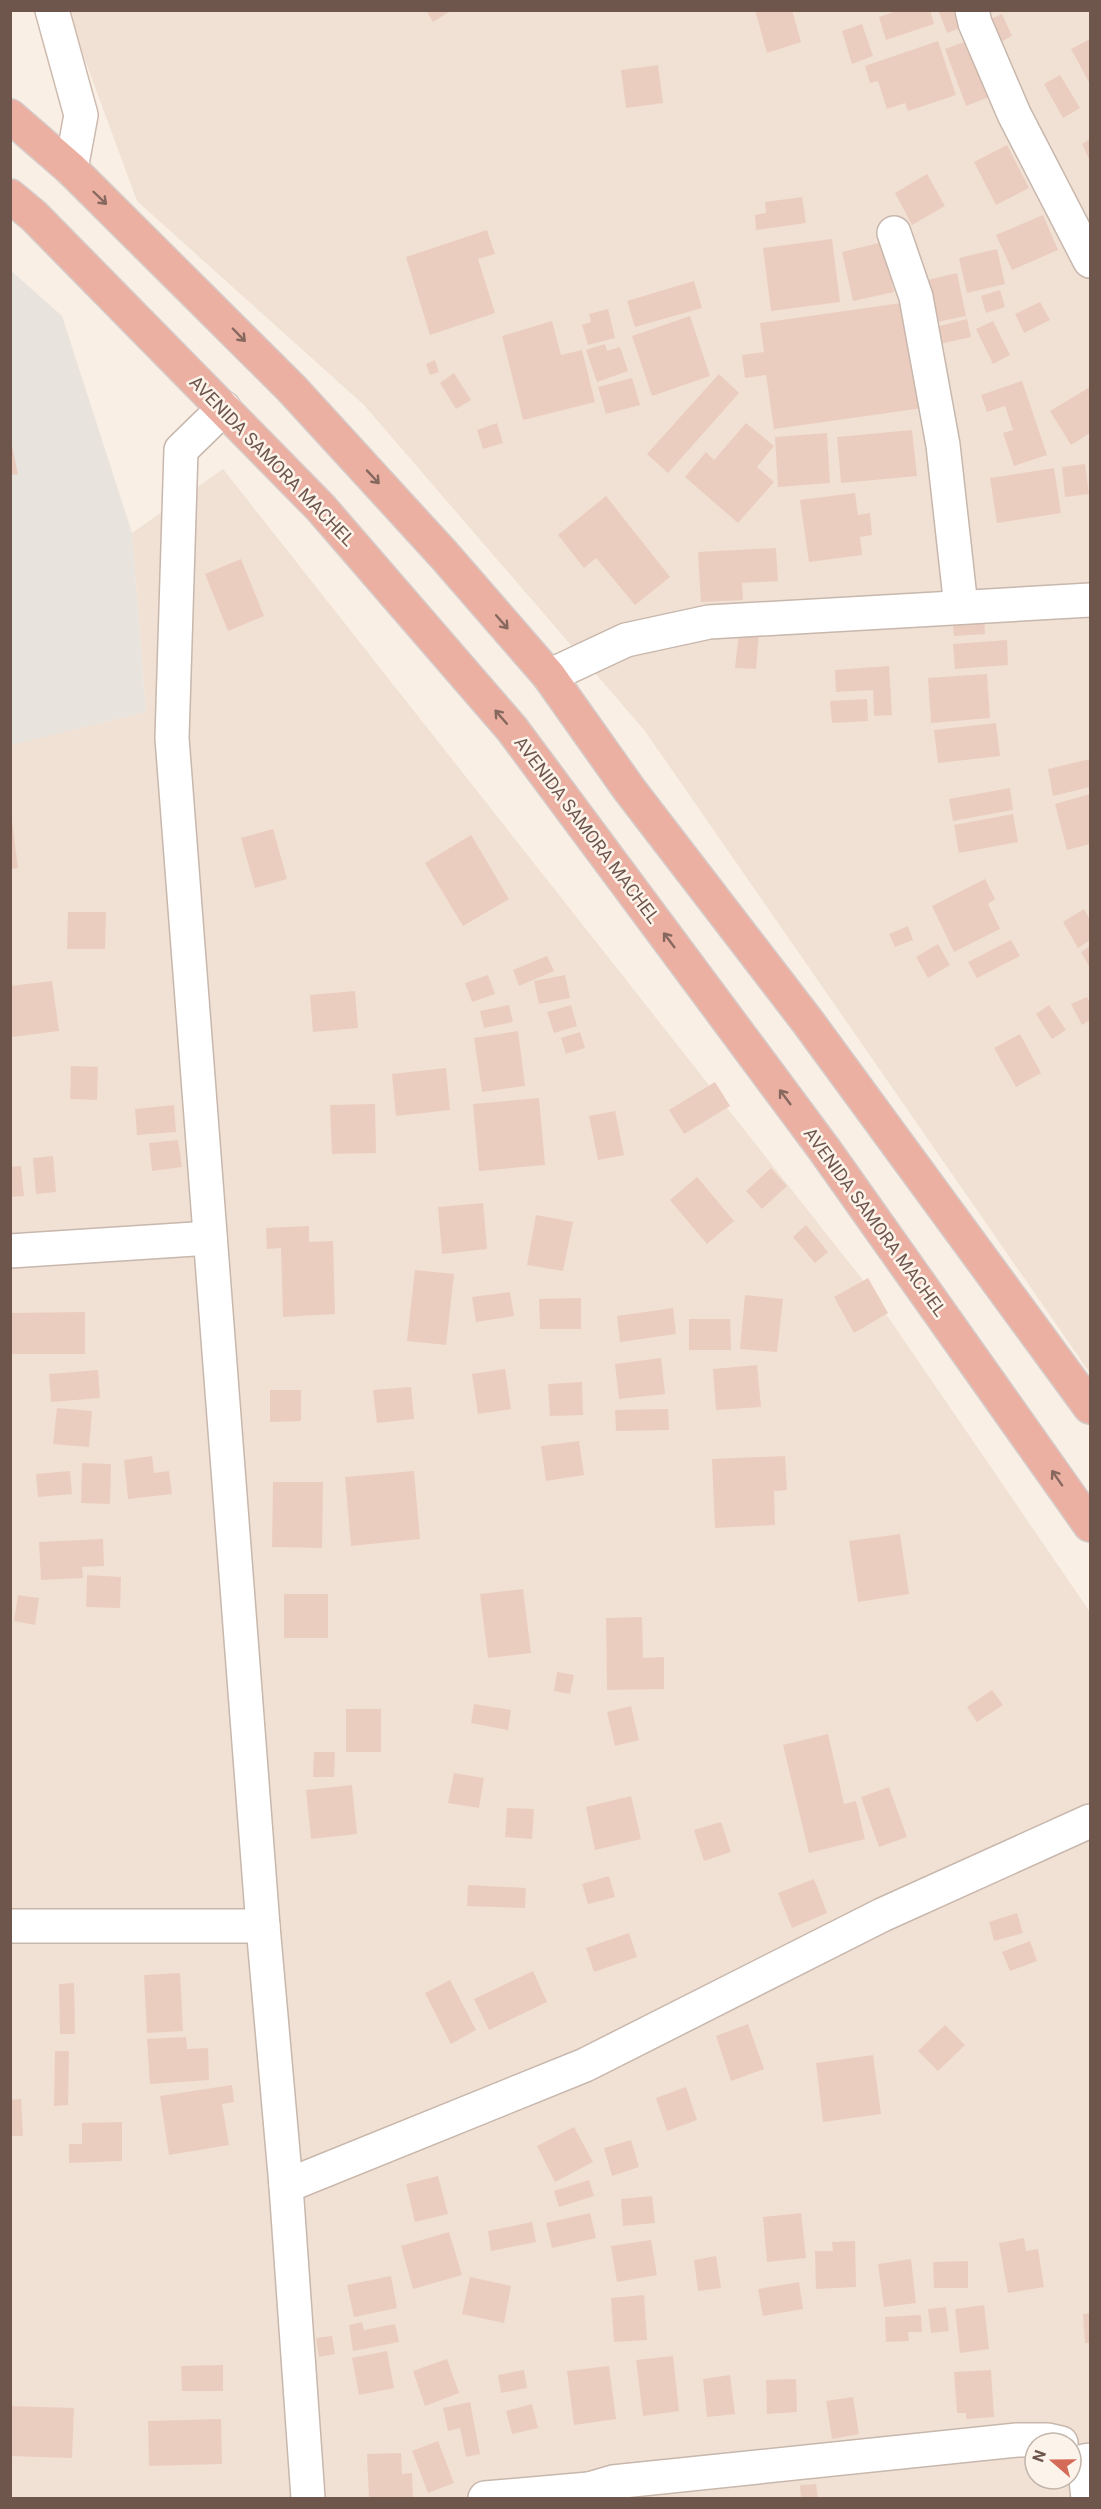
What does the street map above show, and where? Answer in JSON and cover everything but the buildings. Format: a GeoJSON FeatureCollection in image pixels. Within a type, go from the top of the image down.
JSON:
{"type":"FeatureCollection","features":[{"type":"Feature","properties":{"kind":"highway"},"geometry":{"type":"LineString","coordinates":[[10,116],[71,169],[292,389],[444,555],[549,676],[629,789],[808,1022],[1090,1407]]}},
{"type":"Feature","properties":{"kind":"highway","name":"AVENIDA SAMORA MACHEL"},"geometry":{"type":"LineString","coordinates":[[10,196],[34,216],[320,507],[512,729],[824,1149],[1090,1525]]}},
{"type":"Feature","properties":{"kind":"street"},"geometry":{"type":"LineString","coordinates":[[52,10],[81,115],[71,169]]}},
{"type":"Feature","properties":{"kind":"street"},"geometry":{"type":"LineString","coordinates":[[972,10],[975,23],[1014,114],[1090,261]]}},
{"type":"Feature","properties":{"kind":"street"},"geometry":{"type":"LineString","coordinates":[[894,232],[916,297],[943,446],[961,607]]}},
{"type":"Feature","properties":{"kind":"street"},"geometry":{"type":"LineString","coordinates":[[224,408],[181,450],[172,738],[263,1926],[286,2186],[308,2499]]}},
{"type":"Feature","properties":{"kind":"street"},"geometry":{"type":"LineString","coordinates":[[549,676],[626,640],[709,622],[1090,600]]}},
{"type":"Feature","properties":{"kind":"street"},"geometry":{"type":"LineString","coordinates":[[10,1251],[210,1238]]}},
{"type":"Feature","properties":{"kind":"street"},"geometry":{"type":"LineString","coordinates":[[286,2186],[585,2065],[882,1915],[1090,1821]]}},
{"type":"Feature","properties":{"kind":"street"},"geometry":{"type":"LineString","coordinates":[[10,1926],[263,1926]]}},
{"type":"Feature","properties":{"kind":"street"},"geometry":{"type":"LineString","coordinates":[[485,2499],[590,2494],[613,2482],[1023,2441]]}},
{"type":"Feature","properties":{"kind":"street"},"geometry":{"type":"LineString","coordinates":[[1083,2478],[1088,2499]]}},
{"type":"Feature","properties":{"kind":"shaded area"},"geometry":{"type":"Polygon","coordinates":[[[67,11],[1090,11],[1090,1373],[645,731],[364,405],[137,201],[67,11]]]}},
{"type":"Feature","properties":{"kind":"shaded area"},"geometry":{"type":"Polygon","coordinates":[[[10,270],[62,316],[132,533],[146,712],[11,745],[10,270]]]}},
{"type":"Feature","properties":{"kind":"shaded area"},"geometry":{"type":"Polygon","coordinates":[[[223,469],[862,1279],[1090,1612],[1090,2498],[11,2498],[10,745],[146,712],[132,533],[223,469]]]}}]}
